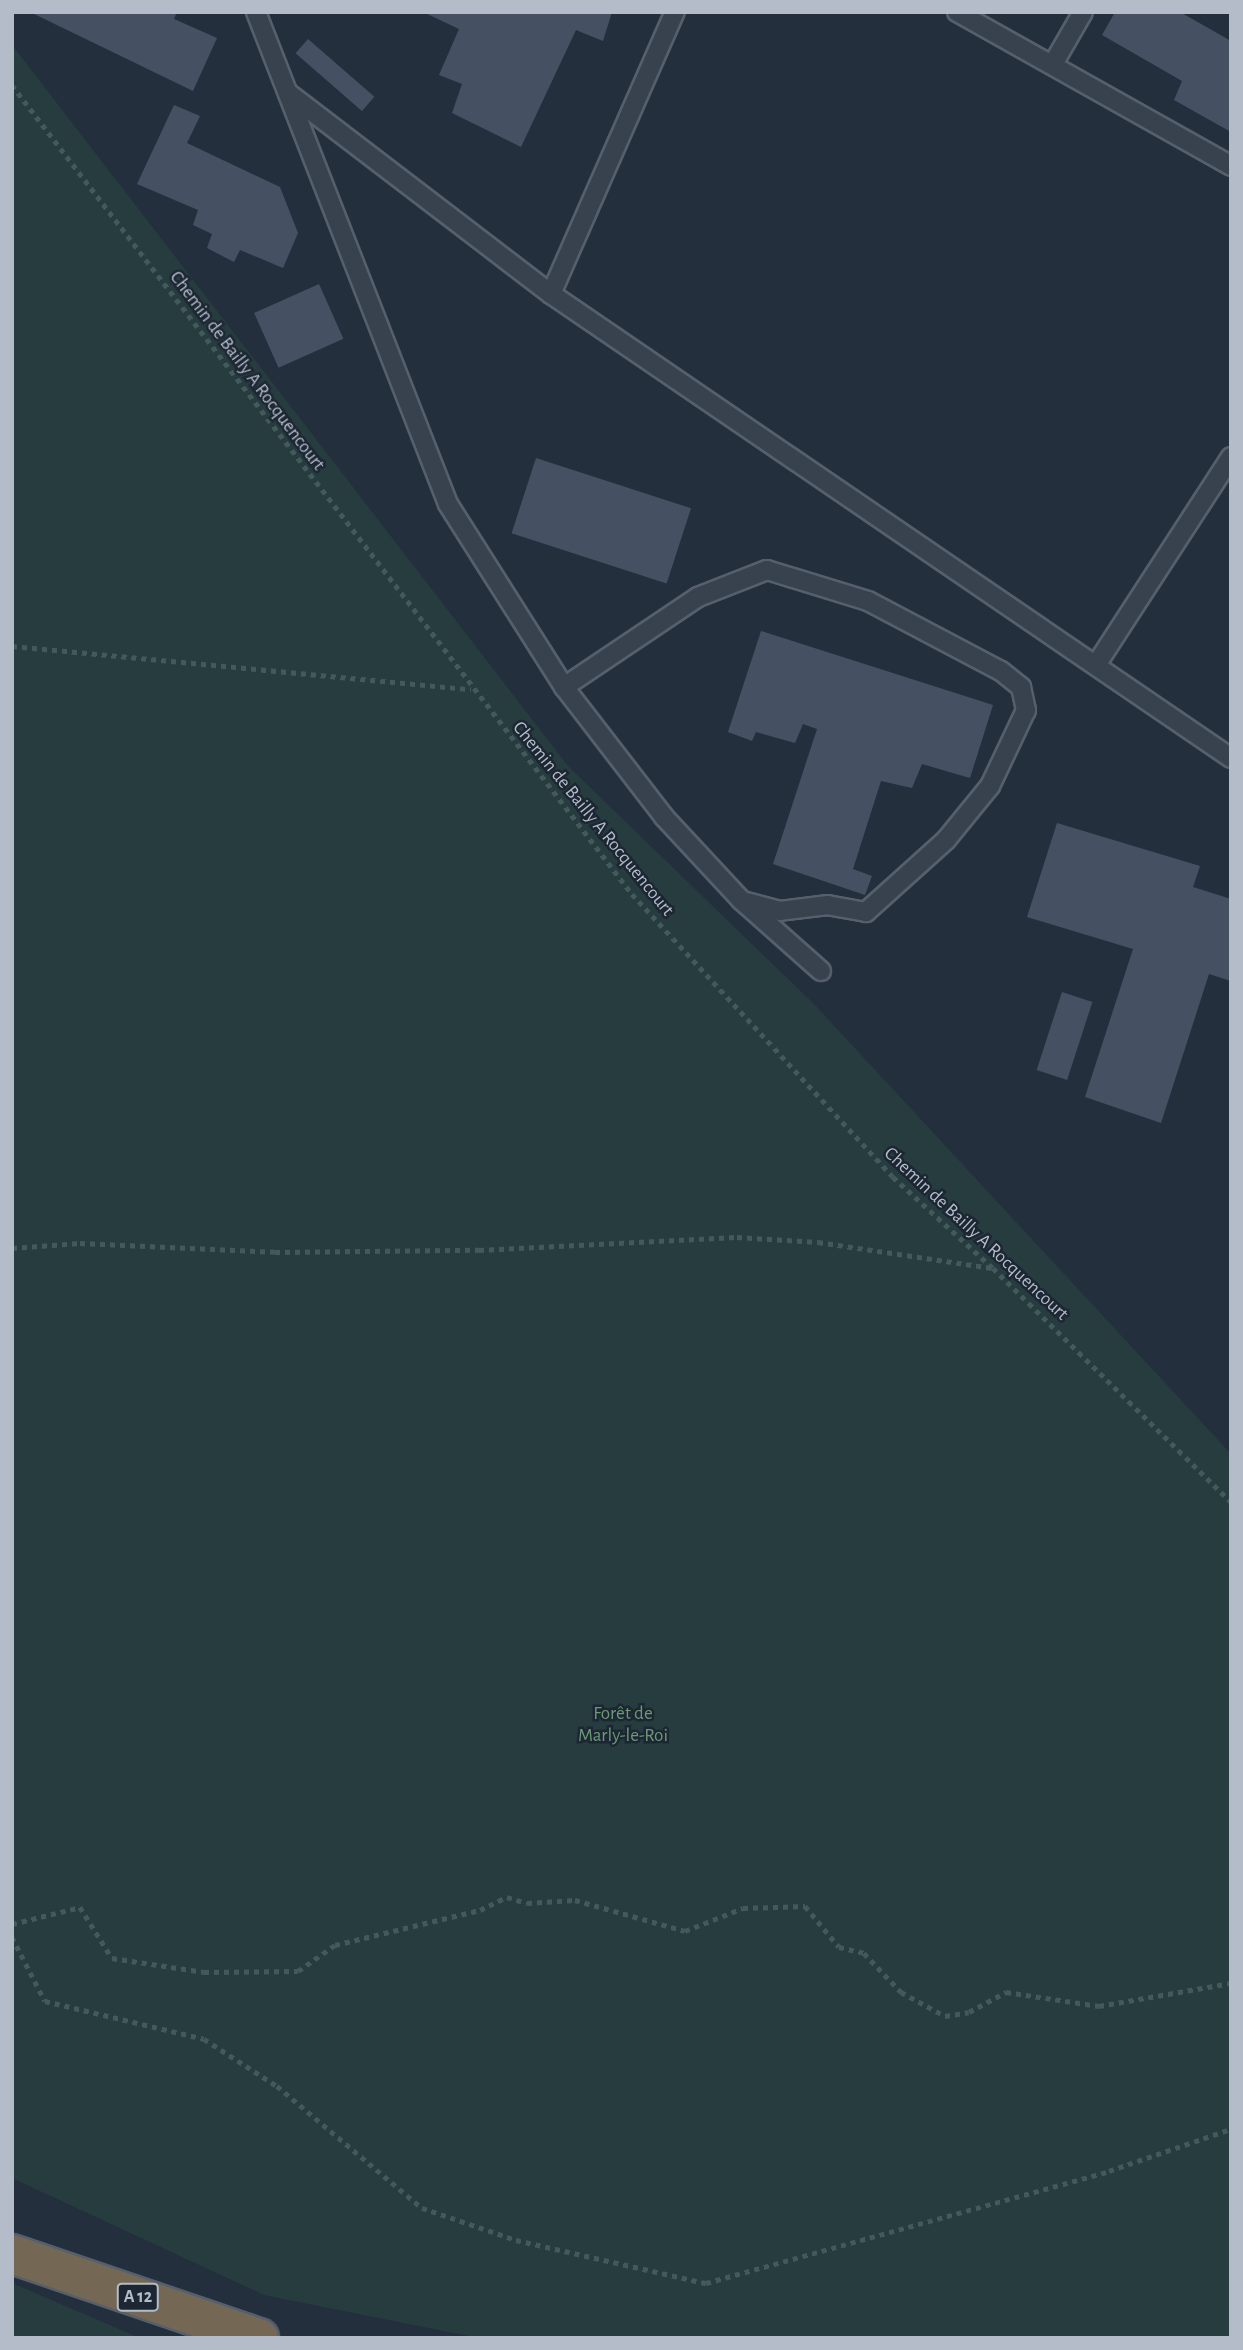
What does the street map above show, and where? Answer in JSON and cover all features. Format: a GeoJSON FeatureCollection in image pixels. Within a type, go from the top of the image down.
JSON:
{"type":"FeatureCollection","features":[{"type":"Feature","properties":{"kind":"highway","name":"A 12"},"geometry":{"type":"LineString","coordinates":[[14,2252],[259,2338]]}},
{"type":"Feature","properties":{"kind":"lane"},"geometry":{"type":"LineString","coordinates":[[256,12],[448,503],[564,687],[664,817],[740,900],[821,971]]}},
{"type":"Feature","properties":{"kind":"lane"},"geometry":{"type":"LineString","coordinates":[[551,293],[675,12]]}},
{"type":"Feature","properties":{"kind":"lane"},"geometry":{"type":"LineString","coordinates":[[957,12],[1231,166]]}},
{"type":"Feature","properties":{"kind":"lane"},"geometry":{"type":"LineString","coordinates":[[1053,64],[1083,12]]}},
{"type":"Feature","properties":{"kind":"lane"},"geometry":{"type":"LineString","coordinates":[[288,93],[551,293],[1231,758]]}},
{"type":"Feature","properties":{"kind":"lane"},"geometry":{"type":"LineString","coordinates":[[1096,665],[1231,457]]}},
{"type":"Feature","properties":{"kind":"lane"},"geometry":{"type":"LineString","coordinates":[[564,687],[698,597],[766,570],[868,601],[1001,671],[1021,687],[1026,710],[990,786],[946,840],[866,912],[828,905],[780,911],[740,900]]}},
{"type":"Feature","properties":{"kind":"path","name":"Chemin de Bailly A Rocquencourt"},"geometry":{"type":"LineString","coordinates":[[12,85],[472,690],[632,894],[762,1040],[893,1177],[993,1268],[1231,1502]]}},
{"type":"Feature","properties":{"kind":"path"},"geometry":{"type":"LineString","coordinates":[[12,646],[472,690]]}},
{"type":"Feature","properties":{"kind":"path"},"geometry":{"type":"LineString","coordinates":[[12,1248],[80,1243],[275,1252],[479,1250],[737,1237],[818,1242],[993,1268]]}},
{"type":"Feature","properties":{"kind":"path"},"geometry":{"type":"LineString","coordinates":[[12,1924],[80,1907],[111,1958],[204,1972],[298,1971],[335,1945],[480,1910],[507,1898],[527,1903],[575,1900],[685,1931],[743,1909],[805,1906],[839,1947],[864,1954],[901,1992],[944,2015],[969,2012],[1006,1992],[1099,2006],[1231,1983]]}},
{"type":"Feature","properties":{"kind":"path"},"geometry":{"type":"LineString","coordinates":[[12,1937],[45,2001],[204,2039],[277,2086],[422,2207],[516,2240],[706,2283],[1097,2175],[1231,2129]]}},
{"type":"Feature","properties":{"kind":"green space","name":"Forêt de Marly-le-Roi"},"geometry":{"type":"Polygon","coordinates":[[[12,45],[568,766],[814,1004],[1231,1454],[1231,2338],[479,2338],[264,2295],[12,2178],[12,45]]]}},
{"type":"Feature","properties":{"kind":"green space"},"geometry":{"type":"Polygon","coordinates":[[[12,2283],[140,2338],[12,2338],[12,2283]]]}},
{"type":"Feature","properties":{"kind":"building"},"geometry":{"type":"Polygon","coordinates":[[[30,12],[177,12],[174,19],[217,38],[193,91],[30,12]]]}},
{"type":"Feature","properties":{"kind":"building"},"geometry":{"type":"Polygon","coordinates":[[[423,12],[612,12],[603,41],[576,30],[521,147],[452,113],[462,84],[439,75],[459,29],[423,12]]]}},
{"type":"Feature","properties":{"kind":"building"},"geometry":{"type":"Polygon","coordinates":[[[1115,12],[1180,12],[1231,41],[1231,132],[1174,100],[1182,81],[1102,35],[1115,12]]]}},
{"type":"Feature","properties":{"kind":"building"},"geometry":{"type":"Polygon","coordinates":[[[308,39],[374,97],[362,111],[296,53],[308,39]]]}},
{"type":"Feature","properties":{"kind":"building"},"geometry":{"type":"Polygon","coordinates":[[[174,105],[200,116],[187,143],[280,187],[298,233],[283,268],[240,250],[234,262],[207,248],[212,234],[193,225],[198,210],[137,184],[174,105]]]}},
{"type":"Feature","properties":{"kind":"building"},"geometry":{"type":"Polygon","coordinates":[[[319,284],[343,339],[279,368],[254,313],[319,284]]]}},
{"type":"Feature","properties":{"kind":"building"},"geometry":{"type":"Polygon","coordinates":[[[536,458],[691,508],[667,584],[512,533],[536,458]]]}},
{"type":"Feature","properties":{"kind":"building"},"geometry":{"type":"Polygon","coordinates":[[[761,631],[993,705],[970,778],[922,764],[912,788],[881,781],[853,869],[872,876],[865,895],[773,864],[817,729],[803,724],[795,743],[756,732],[752,741],[728,732],[761,631]]]}},
{"type":"Feature","properties":{"kind":"building"},"geometry":{"type":"Polygon","coordinates":[[[1057,823],[1200,866],[1193,887],[1231,899],[1231,981],[1209,974],[1161,1123],[1085,1097],[1133,949],[1027,917],[1057,823]]]}},
{"type":"Feature","properties":{"kind":"building"},"geometry":{"type":"Polygon","coordinates":[[[1062,992],[1092,1002],[1067,1080],[1037,1070],[1062,992]]]}}]}
